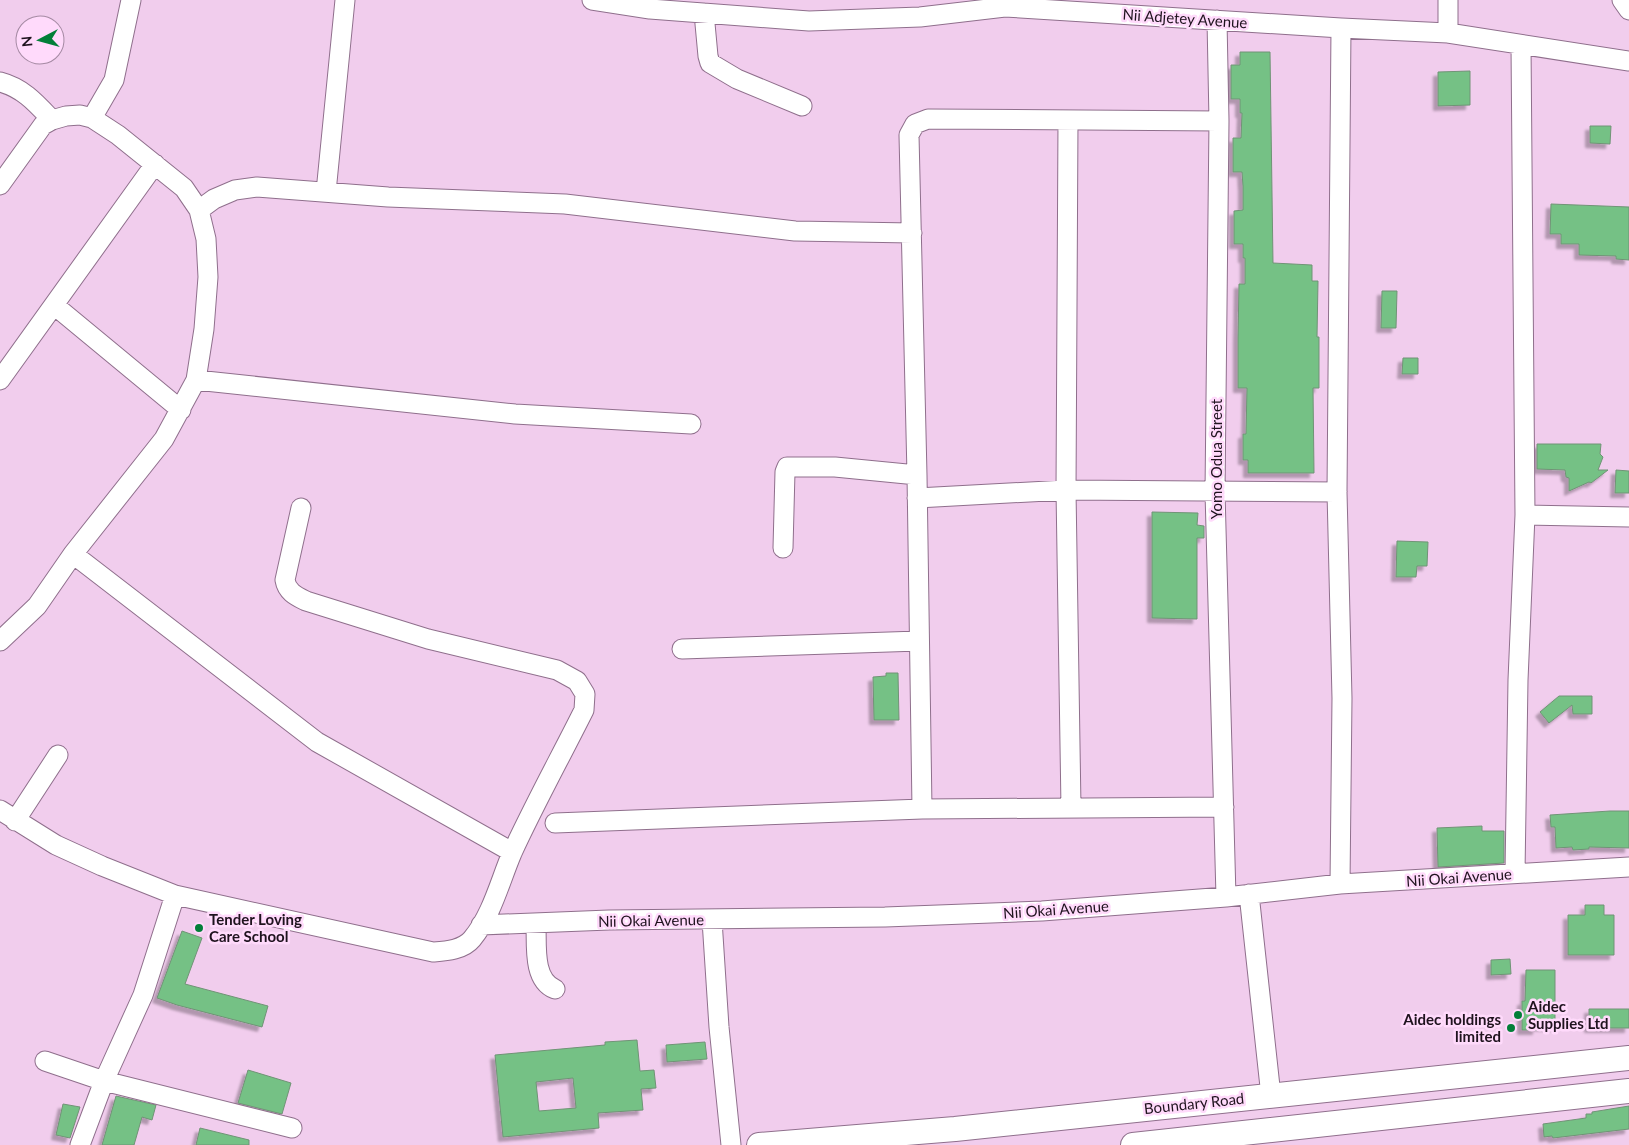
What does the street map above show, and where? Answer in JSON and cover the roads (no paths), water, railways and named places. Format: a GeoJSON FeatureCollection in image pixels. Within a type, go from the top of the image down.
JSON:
{"type":"FeatureCollection","features":[{"type":"Feature","properties":{"kind":"main road","name":"Boundary Road"},"geometry":{"type":"LineString","coordinates":[[759,1145],[955,1129],[1629,1058]]}},
{"type":"Feature","properties":{"kind":"main road"},"geometry":{"type":"LineString","coordinates":[[1133,1145],[1629,1091]]}},
{"type":"Feature","properties":{"kind":"street"},"geometry":{"type":"LineString","coordinates":[[92,118],[114,80],[131,0]]}},
{"type":"Feature","properties":{"kind":"street"},"geometry":{"type":"LineString","coordinates":[[326,192],[345,0]]}},
{"type":"Feature","properties":{"kind":"street","name":"Nii Adjetey Avenue"},"geometry":{"type":"LineString","coordinates":[[592,0],[650,9],[809,21],[920,17],[1005,7],[1448,33],[1629,61]]}},
{"type":"Feature","properties":{"kind":"street"},"geometry":{"type":"LineString","coordinates":[[1448,0],[1448,33]]}},
{"type":"Feature","properties":{"kind":"street"},"geometry":{"type":"LineString","coordinates":[[1622,0],[1629,10]]}},
{"type":"Feature","properties":{"kind":"street"},"geometry":{"type":"LineString","coordinates":[[704,13],[710,63],[737,79],[802,106]]}},
{"type":"Feature","properties":{"kind":"street","name":"Yomo Odua Street"},"geometry":{"type":"LineString","coordinates":[[1217,20],[1219,121],[1215,492],[1226,897]]}},
{"type":"Feature","properties":{"kind":"street"},"geometry":{"type":"LineString","coordinates":[[1340,884],[1342,698],[1337,492],[1341,28]]}},
{"type":"Feature","properties":{"kind":"street"},"geometry":{"type":"LineString","coordinates":[[1515,873],[1518,680],[1524,515],[1521,45]]}},
{"type":"Feature","properties":{"kind":"street"},"geometry":{"type":"LineString","coordinates":[[0,82],[13,86],[32,98],[52,120]]}},
{"type":"Feature","properties":{"kind":"street"},"geometry":{"type":"LineString","coordinates":[[0,185],[43,125],[52,120],[80,115],[92,118],[118,135],[184,188],[199,210],[206,239],[208,276],[204,329],[196,380],[181,410],[164,438],[73,554],[37,606],[0,641]]}},
{"type":"Feature","properties":{"kind":"street"},"geometry":{"type":"LineString","coordinates":[[922,809],[909,135],[915,124],[928,120],[1219,121]]}},
{"type":"Feature","properties":{"kind":"street"},"geometry":{"type":"LineString","coordinates":[[1068,121],[1066,490],[1071,808]]}},
{"type":"Feature","properties":{"kind":"street"},"geometry":{"type":"LineString","coordinates":[[0,380],[155,164]]}},
{"type":"Feature","properties":{"kind":"street"},"geometry":{"type":"LineString","coordinates":[[199,210],[214,199],[235,190],[257,187],[565,204],[795,231],[912,233]]}},
{"type":"Feature","properties":{"kind":"street"},"geometry":{"type":"LineString","coordinates":[[54,305],[181,410]]}},
{"type":"Feature","properties":{"kind":"street"},"geometry":{"type":"LineString","coordinates":[[196,380],[515,414],[690,424]]}},
{"type":"Feature","properties":{"kind":"street"},"geometry":{"type":"LineString","coordinates":[[783,548],[785,472],[787,467],[835,467],[917,475]]}},
{"type":"Feature","properties":{"kind":"street"},"geometry":{"type":"LineString","coordinates":[[917,498],[1066,490],[1337,492]]}},
{"type":"Feature","properties":{"kind":"street"},"geometry":{"type":"LineString","coordinates":[[0,810],[15,821],[71,852],[175,895],[433,952],[448,951],[471,941],[481,925],[512,852],[584,710],[585,694],[577,681],[557,670],[428,639],[295,596],[287,588],[285,580],[301,508]]}},
{"type":"Feature","properties":{"kind":"street"},"geometry":{"type":"LineString","coordinates":[[1524,515],[1629,517]]}},
{"type":"Feature","properties":{"kind":"street"},"geometry":{"type":"LineString","coordinates":[[73,554],[317,742],[512,852]]}},
{"type":"Feature","properties":{"kind":"street"},"geometry":{"type":"LineString","coordinates":[[682,649],[919,641]]}},
{"type":"Feature","properties":{"kind":"street"},"geometry":{"type":"LineString","coordinates":[[15,821],[58,755]]}},
{"type":"Feature","properties":{"kind":"street"},"geometry":{"type":"LineString","coordinates":[[555,823],[922,809],[1224,807]]}},
{"type":"Feature","properties":{"kind":"street","name":"Nii Okai Avenue"},"geometry":{"type":"LineString","coordinates":[[481,925],[609,920],[885,917],[1023,912],[1226,897],[1340,884],[1629,867]]}},
{"type":"Feature","properties":{"kind":"street"},"geometry":{"type":"LineString","coordinates":[[1249,894],[1271,1096]]}},
{"type":"Feature","properties":{"kind":"street"},"geometry":{"type":"LineString","coordinates":[[80,1145],[104,1082],[143,995],[175,895]]}},
{"type":"Feature","properties":{"kind":"street"},"geometry":{"type":"LineString","coordinates":[[712,920],[719,1027],[731,1145]]}},
{"type":"Feature","properties":{"kind":"street"},"geometry":{"type":"LineString","coordinates":[[536,923],[537,956],[540,974],[551,988],[556,989]]}},
{"type":"Feature","properties":{"kind":"street"},"geometry":{"type":"LineString","coordinates":[[45,1061],[104,1082],[292,1128]]}},
{"type":"Feature","properties":{"kind":"place","name":"Tender Loving Care School"},"geometry":{"type":"Point","coordinates":[199,928]}},
{"type":"Feature","properties":{"kind":"place","name":"Aidec Supplies Ltd"},"geometry":{"type":"Point","coordinates":[1518,1015]}},
{"type":"Feature","properties":{"kind":"place","name":"Aidec holdings limited"},"geometry":{"type":"Point","coordinates":[1511,1028]}}]}
